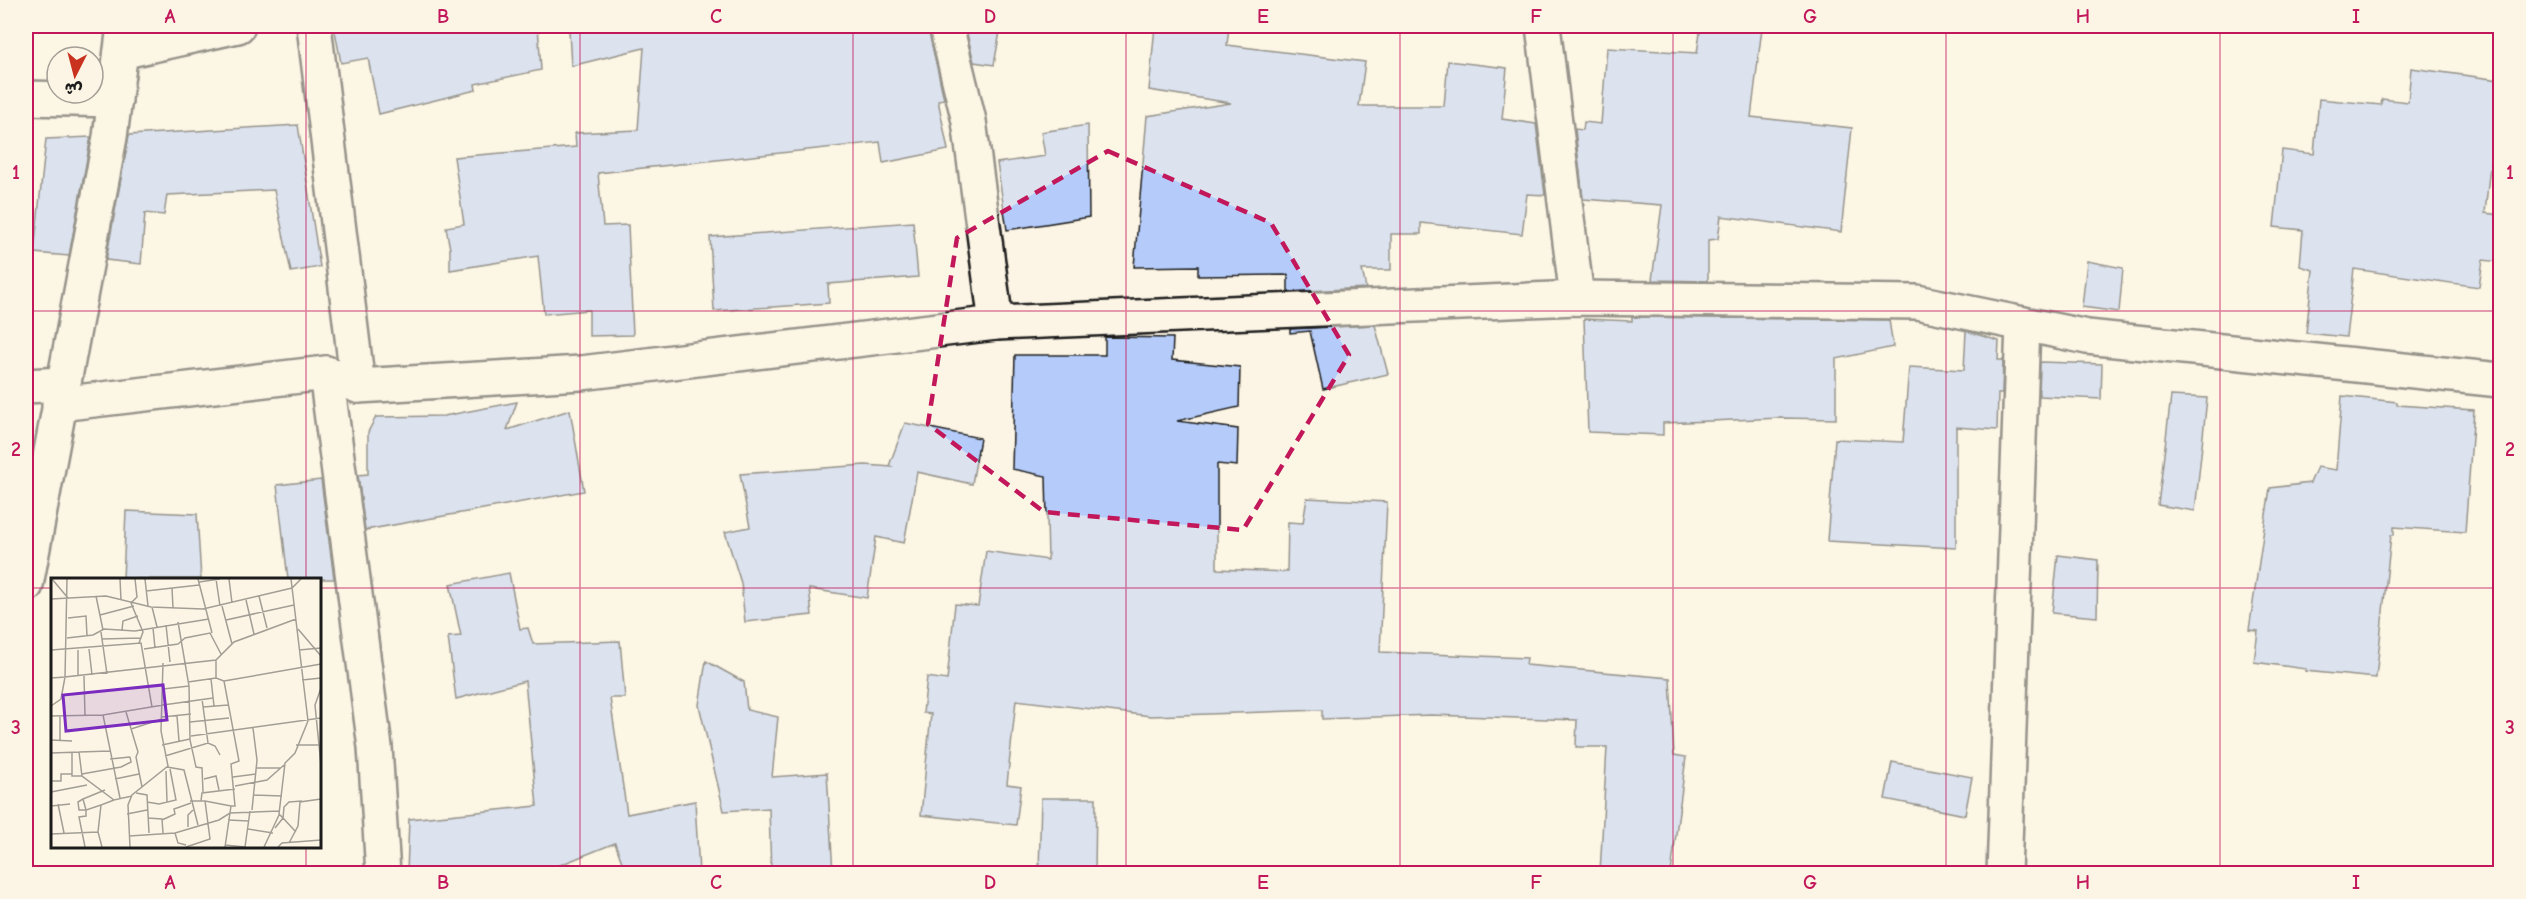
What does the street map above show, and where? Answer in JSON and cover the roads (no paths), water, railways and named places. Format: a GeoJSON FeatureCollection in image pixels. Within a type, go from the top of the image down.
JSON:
{"type":"FeatureCollection","features":[{"type":"Feature","properties":{"kind":"street"},"geometry":{"type":"LineString","coordinates":[[26,585],[115,100],[122,39],[238,26]]}},
{"type":"Feature","properties":{"kind":"street"},"geometry":{"type":"LineString","coordinates":[[315,26],[358,386]]}},
{"type":"Feature","properties":{"kind":"street"},"geometry":{"type":"LineString","coordinates":[[946,26],[969,121],[996,323]]}},
{"type":"Feature","properties":{"kind":"street"},"geometry":{"type":"LineString","coordinates":[[1543,26],[1577,298]]}},
{"type":"Feature","properties":{"kind":"street"},"geometry":{"type":"LineString","coordinates":[[26,98],[115,100]]}},
{"type":"Feature","properties":{"kind":"street"},"geometry":{"type":"LineString","coordinates":[[26,386],[61,394],[326,373],[358,386],[581,373],[996,323],[1577,298],[1917,302],[2086,337],[2500,380]]}},
{"type":"Feature","properties":{"kind":"street"},"geometry":{"type":"LineString","coordinates":[[2004,873],[2023,324]]}},
{"type":"Feature","properties":{"kind":"street"},"geometry":{"type":"LineString","coordinates":[[326,373],[375,747],[383,873]]}}]}
